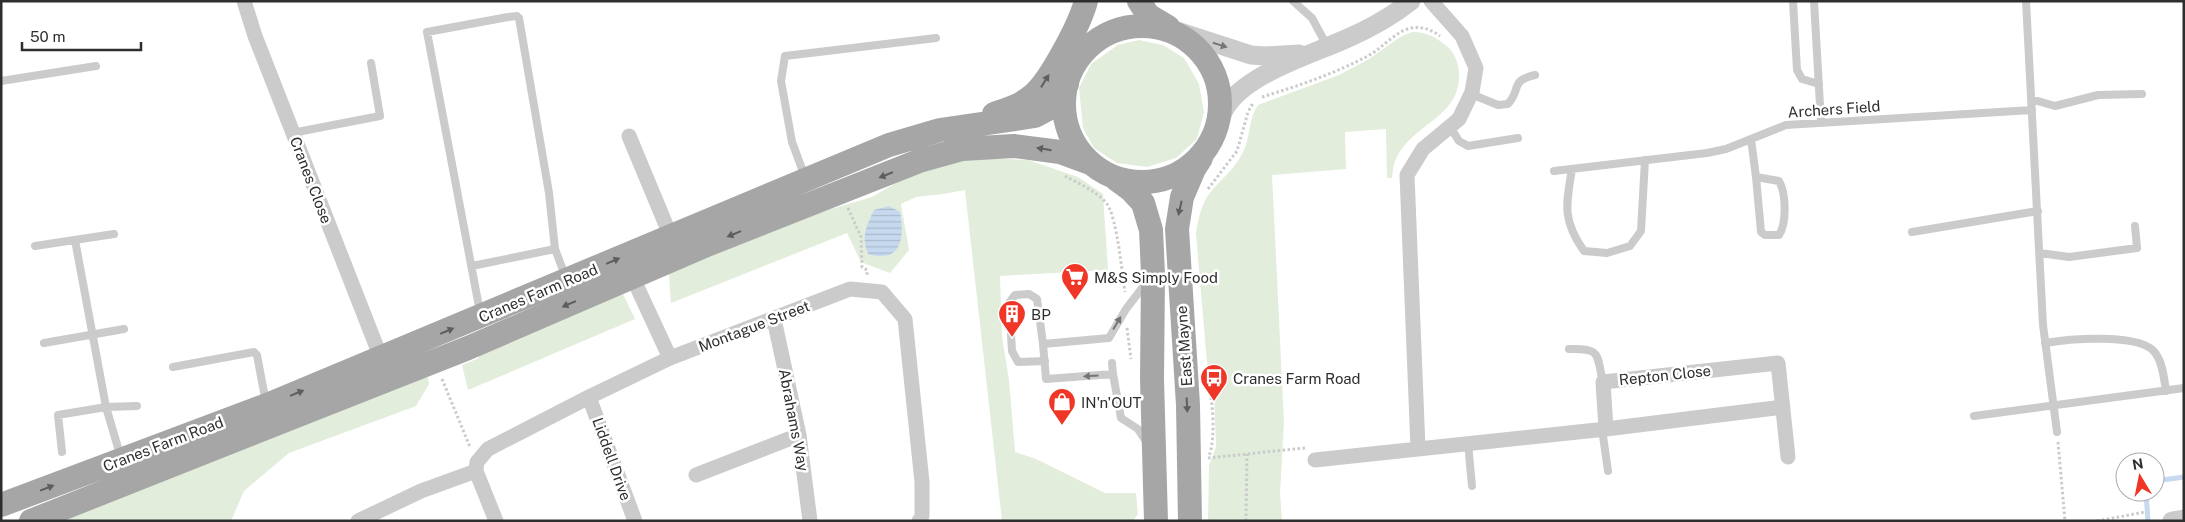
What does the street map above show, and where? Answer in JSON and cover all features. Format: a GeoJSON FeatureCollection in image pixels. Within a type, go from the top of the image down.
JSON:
{"type":"FeatureCollection","features":[{"type":"Feature","properties":{"kind":"main road"},"geometry":{"type":"LineString","coordinates":[[940,130],[1007,109],[1034,95],[1046,79],[1074,32],[1086,1]]}},
{"type":"Feature","properties":{"kind":"main road"},"geometry":{"type":"LineString","coordinates":[[1102,1],[1095,26],[1067,84],[1065,115],[1074,142],[1090,163],[1110,176],[1126,181],[1141,182],[1170,177],[1198,160],[1208,148],[1218,125],[1219,104],[1217,90],[1209,69],[1196,48],[1186,38],[1148,15],[1139,1]]}},
{"type":"Feature","properties":{"kind":"main road"},"geometry":{"type":"LineString","coordinates":[[1079,59],[1093,43],[1109,33],[1151,24],[1174,30]]}},
{"type":"Feature","properties":{"kind":"main road","name":"Cranes Farm Road"},"geometry":{"type":"LineString","coordinates":[[1,506],[267,405],[481,317],[806,179],[906,139],[940,130],[1035,116],[1052,107],[1063,94],[1067,84]]}},
{"type":"Feature","properties":{"kind":"main road","name":"Cranes Farm Road"},"geometry":{"type":"LineString","coordinates":[[31,521],[468,348],[632,276],[782,214],[948,152],[978,147],[1014,146],[1060,152],[1090,163]]}},
{"type":"Feature","properties":{"kind":"main road","name":"East Mayne"},"geometry":{"type":"LineString","coordinates":[[1190,521],[1188,405],[1177,229],[1187,184],[1208,148]]}},
{"type":"Feature","properties":{"kind":"main road","name":"East Mayne"},"geometry":{"type":"LineString","coordinates":[[1110,176],[1131,190],[1143,204],[1151,230],[1154,274],[1152,379],[1156,521]]}},
{"type":"Feature","properties":{"kind":"street","name":"Cranes Close"},"geometry":{"type":"LineString","coordinates":[[244,1],[255,36],[292,133],[381,358]]}},
{"type":"Feature","properties":{"kind":"street"},"geometry":{"type":"LineString","coordinates":[[1218,125],[1228,104],[1245,88],[1287,64],[1372,27],[1411,1]]}},
{"type":"Feature","properties":{"kind":"street"},"geometry":{"type":"LineString","coordinates":[[1418,448],[1407,175],[1423,149],[1459,119],[1471,94],[1476,68],[1462,36],[1431,1]]}},
{"type":"Feature","properties":{"kind":"street"},"geometry":{"type":"LineString","coordinates":[[1174,30],[1258,55],[1304,53],[1326,46]]}},
{"type":"Feature","properties":{"kind":"street"},"geometry":{"type":"LineString","coordinates":[[629,136],[671,237]]}},
{"type":"Feature","properties":{"kind":"street"},"geometry":{"type":"LineString","coordinates":[[632,276],[670,358]]}},
{"type":"Feature","properties":{"kind":"street","name":"Montague Street"},"geometry":{"type":"LineString","coordinates":[[477,466],[488,449],[670,358],[850,289],[868,290],[882,292],[905,319],[922,482],[922,516],[919,521]]}},
{"type":"Feature","properties":{"kind":"street","name":"Abrahams Way"},"geometry":{"type":"LineString","coordinates":[[774,319],[799,435],[810,521]]}},
{"type":"Feature","properties":{"kind":"street","name":"Repton Close"},"geometry":{"type":"LineString","coordinates":[[1604,429],[1603,382],[1778,363],[1788,457]]}},
{"type":"Feature","properties":{"kind":"street","name":"Liddell Drive"},"geometry":{"type":"LineString","coordinates":[[589,397],[635,521]]}},
{"type":"Feature","properties":{"kind":"street"},"geometry":{"type":"LineString","coordinates":[[1315,453],[1418,448],[1604,429],[1782,407]]}},
{"type":"Feature","properties":{"kind":"street"},"geometry":{"type":"LineString","coordinates":[[696,475],[799,435]]}},
{"type":"Feature","properties":{"kind":"street"},"geometry":{"type":"LineString","coordinates":[[358,521],[477,466],[496,521]]}},
{"type":"Feature","properties":{"kind":"street"},"geometry":{"type":"LineString","coordinates":[[2172,521],[2184,519]]}},
{"type":"Feature","properties":{"kind":"lane"},"geometry":{"type":"LineString","coordinates":[[1293,1],[1312,18],[1326,46]]}},
{"type":"Feature","properties":{"kind":"lane"},"geometry":{"type":"LineString","coordinates":[[1793,1],[1797,70],[1802,79],[1819,84]]}},
{"type":"Feature","properties":{"kind":"lane"},"geometry":{"type":"LineString","coordinates":[[1814,1],[1821,122]]}},
{"type":"Feature","properties":{"kind":"lane"},"geometry":{"type":"LineString","coordinates":[[2026,1],[2045,343],[2057,432]]}},
{"type":"Feature","properties":{"kind":"lane"},"geometry":{"type":"LineString","coordinates":[[481,317],[427,32],[518,17],[549,193],[556,249],[567,280]]}},
{"type":"Feature","properties":{"kind":"lane"},"geometry":{"type":"LineString","coordinates":[[806,179],[792,142],[781,81],[785,56],[936,38]]}},
{"type":"Feature","properties":{"kind":"lane"},"geometry":{"type":"LineString","coordinates":[[292,133],[380,116],[371,63]]}},
{"type":"Feature","properties":{"kind":"lane"},"geometry":{"type":"LineString","coordinates":[[1,81],[96,66]]}},
{"type":"Feature","properties":{"kind":"lane"},"geometry":{"type":"LineString","coordinates":[[1471,94],[1498,106],[1508,104],[1512,100],[1518,82],[1522,78],[1535,75]]}},
{"type":"Feature","properties":{"kind":"lane"},"geometry":{"type":"LineString","coordinates":[[2031,99],[2055,106],[2098,95],[2142,94]]}},
{"type":"Feature","properties":{"kind":"lane","name":"Archers Field"},"geometry":{"type":"LineString","coordinates":[[1554,171],[1707,153],[1726,149],[1786,125],[2032,110]]}},
{"type":"Feature","properties":{"kind":"lane"},"geometry":{"type":"LineString","coordinates":[[1450,127],[1459,141],[1468,146],[1518,138]]}},
{"type":"Feature","properties":{"kind":"lane"},"geometry":{"type":"LineString","coordinates":[[1751,139],[1761,232],[1764,235],[1779,235],[1784,226],[1783,187],[1779,181],[1756,177]]}},
{"type":"Feature","properties":{"kind":"lane"},"geometry":{"type":"LineString","coordinates":[[1572,169],[1566,203],[1571,233],[1584,251],[1607,253],[1630,246],[1641,231],[1645,160]]}},
{"type":"Feature","properties":{"kind":"lane"},"geometry":{"type":"LineString","coordinates":[[1912,232],[2038,211]]}},
{"type":"Feature","properties":{"kind":"lane"},"geometry":{"type":"LineString","coordinates":[[2040,253],[2069,256],[2136,248],[2135,226]]}},
{"type":"Feature","properties":{"kind":"lane"},"geometry":{"type":"LineString","coordinates":[[35,246],[114,234]]}},
{"type":"Feature","properties":{"kind":"lane"},"geometry":{"type":"LineString","coordinates":[[75,240],[91,335],[106,408],[121,460]]}},
{"type":"Feature","properties":{"kind":"lane"},"geometry":{"type":"LineString","coordinates":[[472,266],[556,249]]}},
{"type":"Feature","properties":{"kind":"lane"},"geometry":{"type":"LineString","coordinates":[[1043,344],[1109,341],[1126,308],[1154,274]]}},
{"type":"Feature","properties":{"kind":"lane"},"geometry":{"type":"LineString","coordinates":[[1045,361],[1018,362],[1012,351],[1009,303],[1015,295],[1029,294],[1037,299],[1045,361],[1046,379],[1113,374]]}},
{"type":"Feature","properties":{"kind":"lane"},"geometry":{"type":"LineString","coordinates":[[44,342],[124,329]]}},
{"type":"Feature","properties":{"kind":"lane"},"geometry":{"type":"LineString","coordinates":[[2045,343],[2128,339],[2142,343],[2156,352],[2162,367],[2166,391]]}},
{"type":"Feature","properties":{"kind":"lane"},"geometry":{"type":"LineString","coordinates":[[1569,349],[1589,348],[1596,353],[1603,382]]}},
{"type":"Feature","properties":{"kind":"lane"},"geometry":{"type":"LineString","coordinates":[[173,367],[254,352],[257,355],[267,405]]}},
{"type":"Feature","properties":{"kind":"lane"},"geometry":{"type":"LineString","coordinates":[[1112,363],[1121,418],[1138,429],[1154,456]]}},
{"type":"Feature","properties":{"kind":"lane"},"geometry":{"type":"LineString","coordinates":[[1974,416],[2184,388]]}},
{"type":"Feature","properties":{"kind":"lane"},"geometry":{"type":"LineString","coordinates":[[62,452],[58,415],[106,408],[137,406]]}},
{"type":"Feature","properties":{"kind":"lane"},"geometry":{"type":"LineString","coordinates":[[1604,429],[1608,471]]}},
{"type":"Feature","properties":{"kind":"lane"},"geometry":{"type":"LineString","coordinates":[[1468,443],[1472,486]]}},
{"type":"Feature","properties":{"kind":"path"},"geometry":{"type":"LineString","coordinates":[[1205,191],[1237,151],[1248,112],[1254,102],[1261,97],[1337,71],[1368,55],[1396,34],[1412,28],[1426,28],[1445,40]]}},
{"type":"Feature","properties":{"kind":"path"},"geometry":{"type":"LineString","coordinates":[[845,203],[861,237],[862,267],[867,270],[868,290]]}},
{"type":"Feature","properties":{"kind":"path"},"geometry":{"type":"LineString","coordinates":[[1205,372],[1210,388],[1212,437],[1212,447],[1208,458],[1247,454],[1315,453]]}},
{"type":"Feature","properties":{"kind":"path"},"geometry":{"type":"LineString","coordinates":[[440,374],[477,466]]}},
{"type":"Feature","properties":{"kind":"path"},"geometry":{"type":"LineString","coordinates":[[2057,432],[2065,521]]}},
{"type":"Feature","properties":{"kind":"path"},"geometry":{"type":"LineString","coordinates":[[1246,521],[1247,454]]}},
{"type":"Feature","properties":{"kind":"path"},"geometry":{"type":"LineString","coordinates":[[2097,521],[2145,512]]}},
{"type":"Feature","properties":{"kind":"green space"},"geometry":{"type":"Polygon","coordinates":[[[1412,32],[1432,36],[1451,50],[1458,67],[1458,88],[1444,110],[1403,147],[1395,161],[1392,178],[1387,178],[1386,129],[1345,132],[1346,169],[1272,175],[1284,422],[1280,493],[1282,521],[1208,521],[1209,465],[1216,447],[1214,386],[1207,363],[1196,233],[1204,203],[1209,194],[1240,158],[1246,146],[1253,116],[1258,105],[1339,75],[1369,59],[1400,37],[1412,32]]]}},
{"type":"Feature","properties":{"kind":"green space"},"geometry":{"type":"Polygon","coordinates":[[[1139,40],[1163,45],[1184,58],[1199,84],[1204,112],[1197,139],[1176,158],[1147,167],[1117,163],[1094,148],[1083,128],[1079,88],[1091,64],[1118,45],[1139,40]]]}},
{"type":"Feature","properties":{"kind":"green space"},"geometry":{"type":"Polygon","coordinates":[[[977,158],[1028,160],[1078,177],[1103,194],[1108,270],[1000,276],[1002,337],[1009,380],[1015,452],[1036,459],[1105,493],[1136,493],[1138,514],[1133,521],[1002,521],[965,190],[916,197],[901,204],[909,250],[890,273],[861,262],[847,233],[671,303],[669,275],[662,274],[784,223],[872,197],[918,170],[977,158]]]}},
{"type":"Feature","properties":{"kind":"green space"},"geometry":{"type":"Polygon","coordinates":[[[622,292],[635,319],[468,390],[462,365],[479,358],[477,352],[622,292]]]}},
{"type":"Feature","properties":{"kind":"green space"},"geometry":{"type":"Polygon","coordinates":[[[427,373],[429,384],[416,406],[289,453],[244,491],[231,521],[59,521],[427,373]]]}},
{"type":"Feature","properties":{"kind":"water"},"geometry":{"type":"Polygon","coordinates":[[[889,206],[900,212],[902,231],[898,247],[888,255],[868,254],[865,232],[874,210],[889,206]]]}},
{"type":"Feature","properties":{"kind":"waterway"},"geometry":{"type":"LineString","coordinates":[[2165,480],[2184,477]]}},
{"type":"Feature","properties":{"kind":"waterway"},"geometry":{"type":"LineString","coordinates":[[2147,502],[2148,521]]}},
{"type":"Feature","properties":{"kind":"place","name":"M&S Simply Food"},"geometry":{"type":"Point","coordinates":[1075,301]}},
{"type":"Feature","properties":{"kind":"place","name":"BP"},"geometry":{"type":"Point","coordinates":[1012,338]}},
{"type":"Feature","properties":{"kind":"place","name":"Cranes Farm Road"},"geometry":{"type":"Point","coordinates":[1214,402]}},
{"type":"Feature","properties":{"kind":"place","name":"IN'n'OUT"},"geometry":{"type":"Point","coordinates":[1062,426]}}]}
